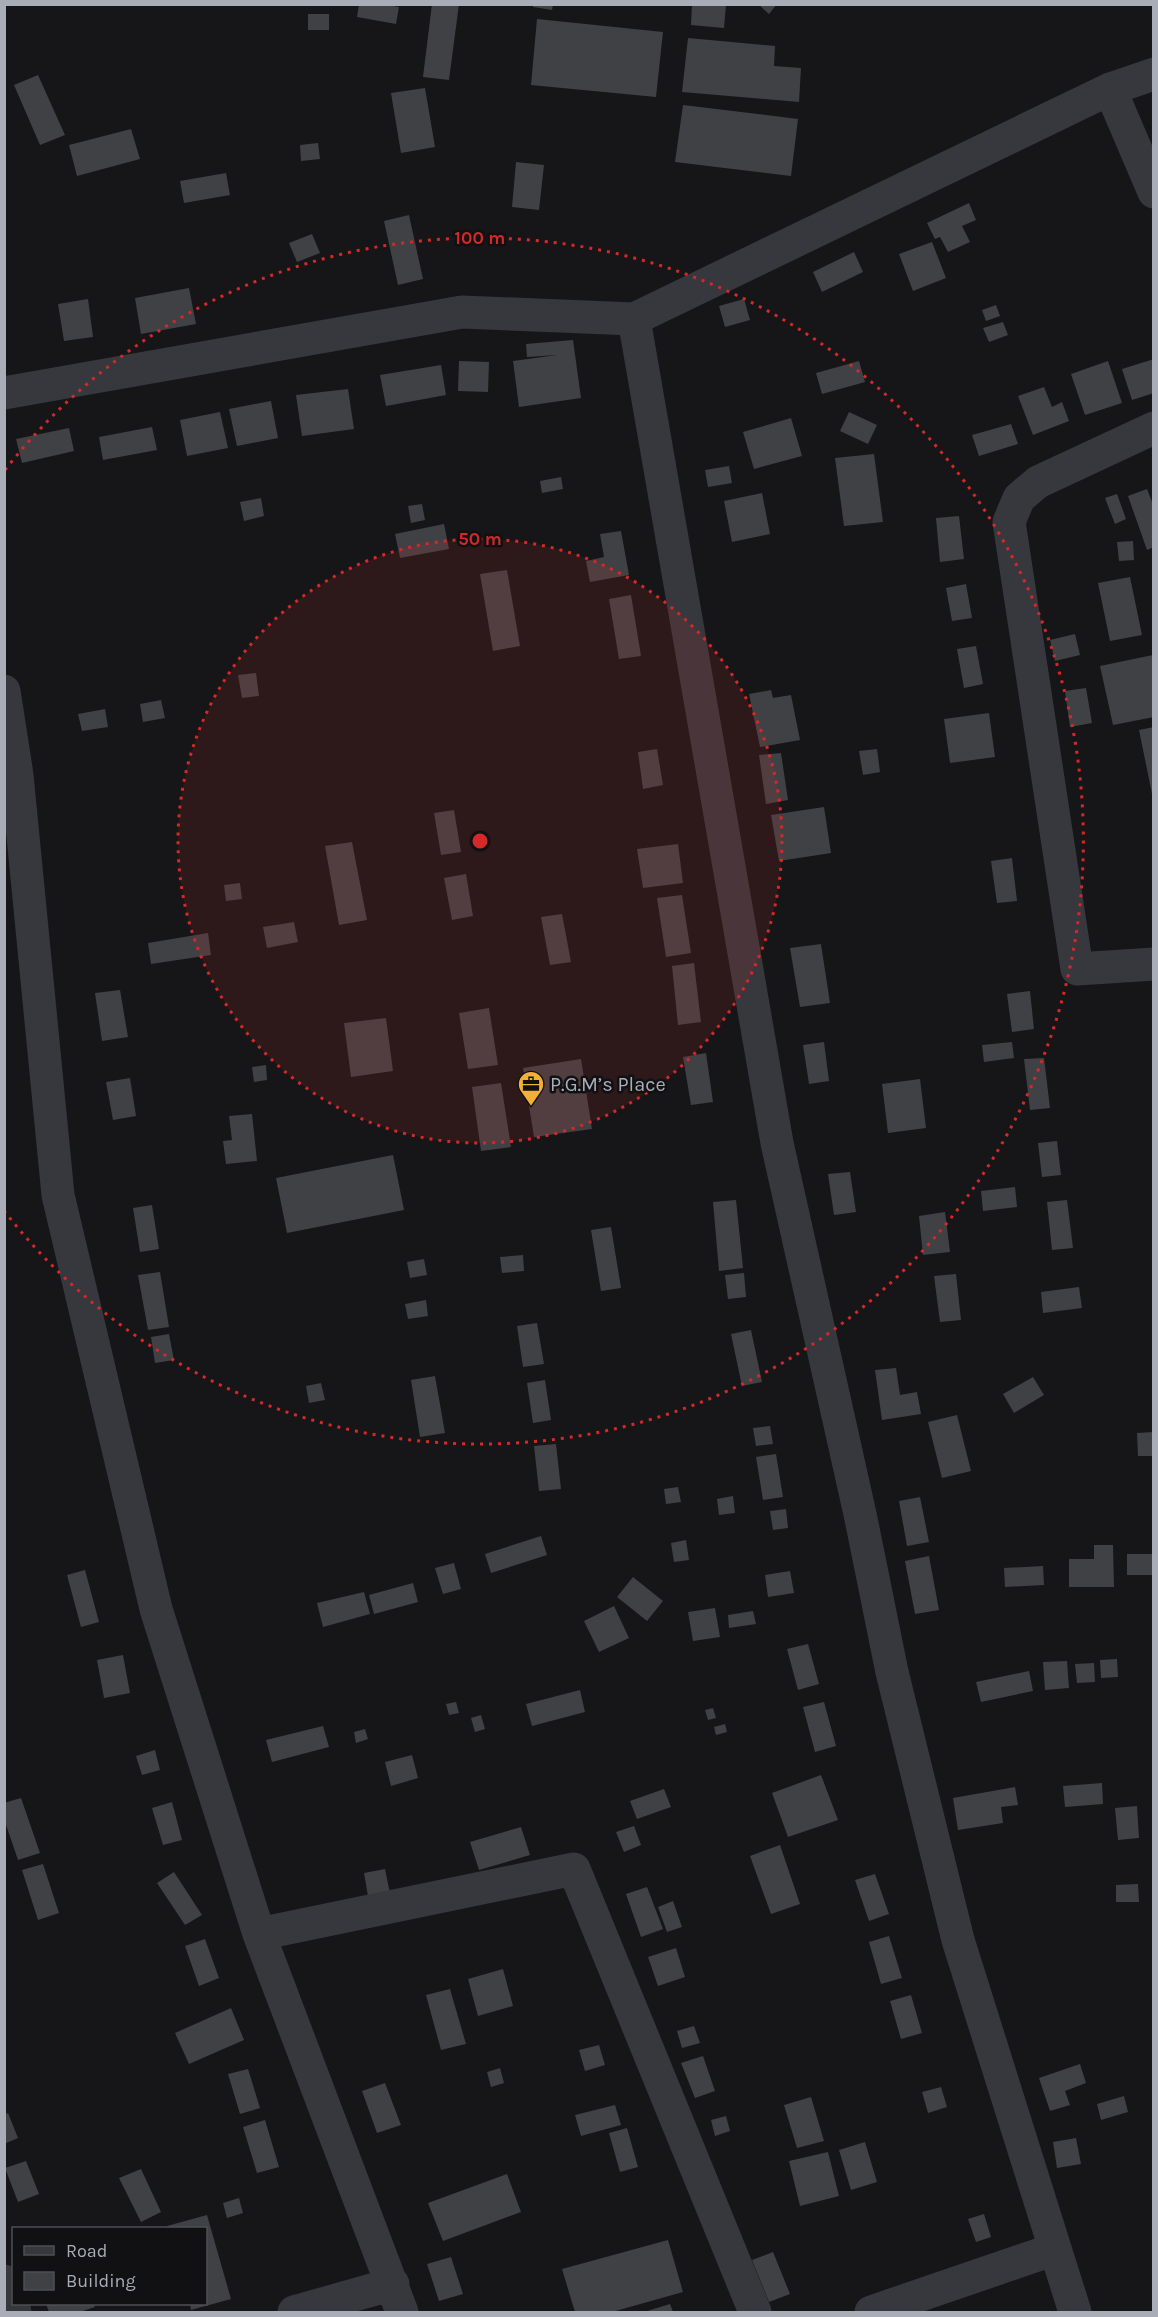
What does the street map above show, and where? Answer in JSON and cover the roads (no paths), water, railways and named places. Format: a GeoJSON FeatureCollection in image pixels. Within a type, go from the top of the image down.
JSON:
{"type":"FeatureCollection","features":[{"type":"Feature","properties":{"kind":"street"},"geometry":{"type":"LineString","coordinates":[[4,393],[462,312],[634,319],[1110,89],[1154,74]]}},
{"type":"Feature","properties":{"kind":"street"},"geometry":{"type":"LineString","coordinates":[[1110,89],[1154,192]]}},
{"type":"Feature","properties":{"kind":"street"},"geometry":{"type":"LineString","coordinates":[[634,319],[777,1143],[860,1514],[892,1672],[958,1940],[1075,2313]]}},
{"type":"Feature","properties":{"kind":"street"},"geometry":{"type":"LineString","coordinates":[[1154,428],[1038,482],[1019,498],[1009,522],[1077,969],[1154,964]]}},
{"type":"Feature","properties":{"kind":"street"},"geometry":{"type":"LineString","coordinates":[[4,691],[17,775],[58,1195],[156,1609],[259,1934],[398,2298],[294,2313]]}},
{"type":"Feature","properties":{"kind":"street"},"geometry":{"type":"LineString","coordinates":[[259,1934],[574,1869],[754,2313]]}},
{"type":"Feature","properties":{"kind":"street"},"geometry":{"type":"LineString","coordinates":[[872,2313],[1055,2249]]}},
{"type":"Feature","properties":{"kind":"street"},"geometry":{"type":"LineString","coordinates":[[4,2281],[12,2304]]}},
{"type":"Feature","properties":{"kind":"place","name":"P.G.M’s Place"},"geometry":{"type":"Point","coordinates":[531,1107]}}]}
